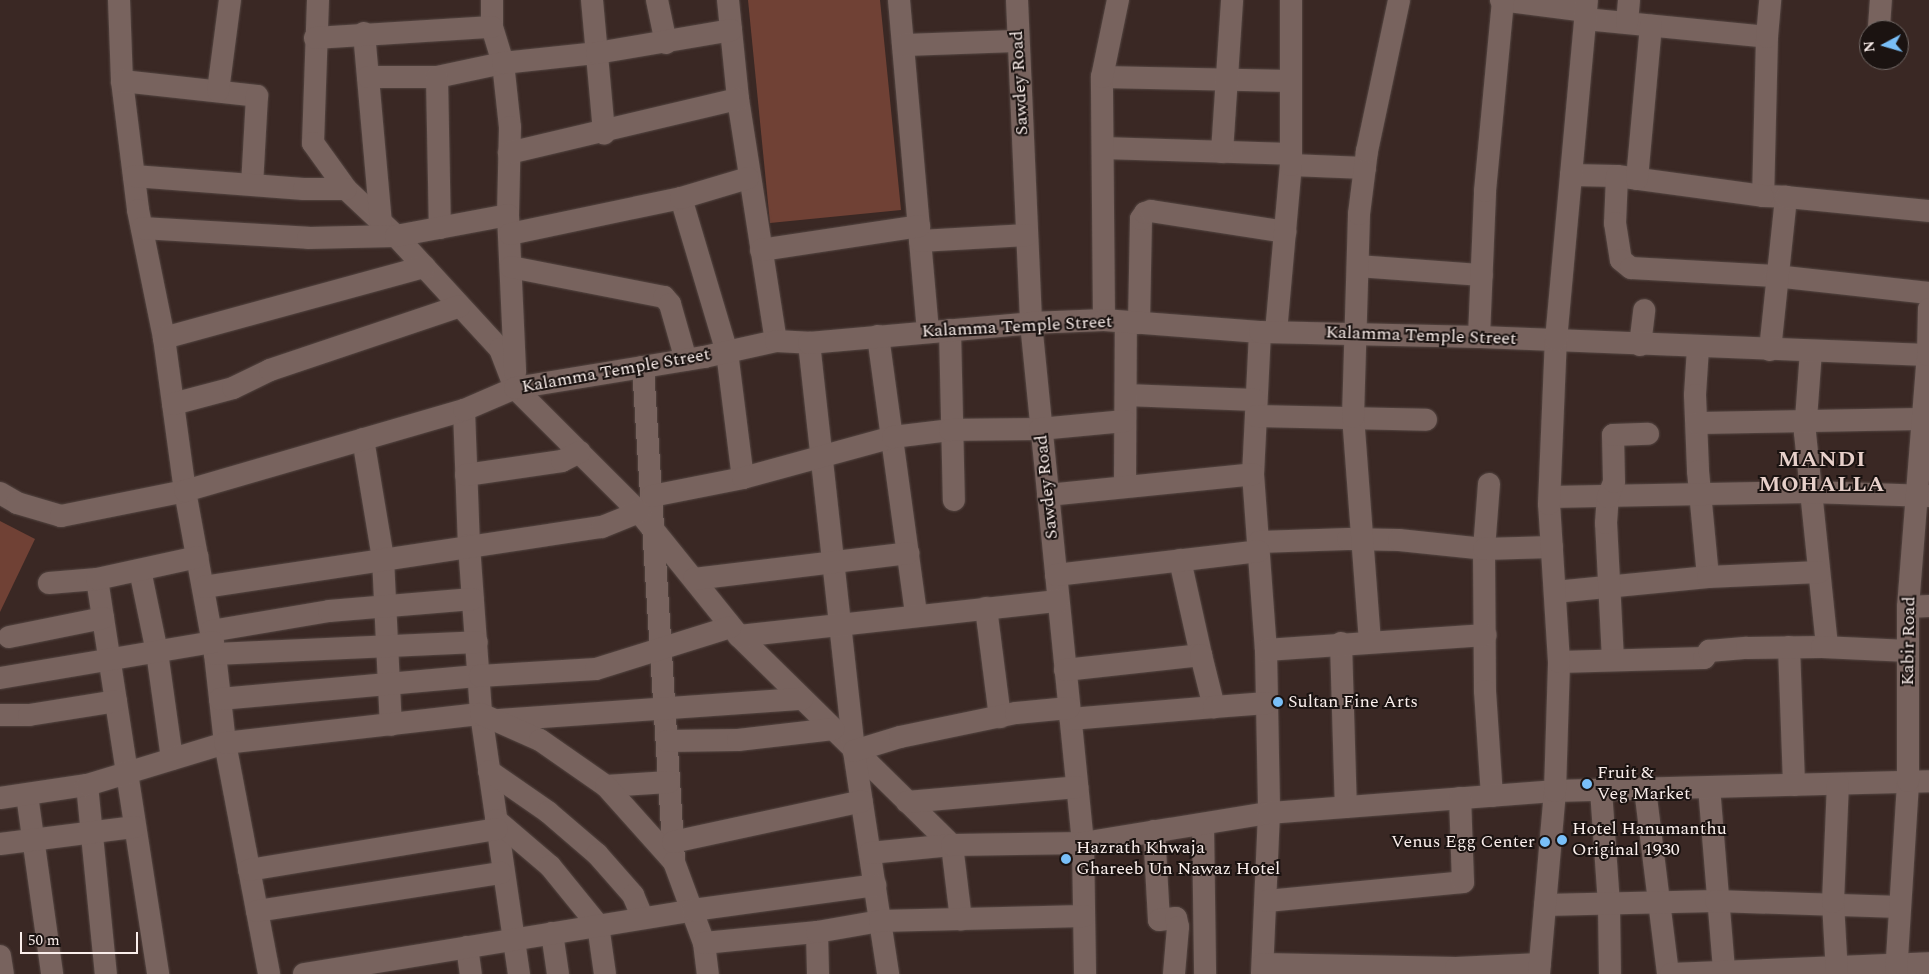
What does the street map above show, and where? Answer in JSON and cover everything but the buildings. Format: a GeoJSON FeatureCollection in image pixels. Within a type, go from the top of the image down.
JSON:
{"type":"FeatureCollection","features":[{"type":"Feature","properties":{"kind":"street"},"geometry":{"type":"LineString","coordinates":[[119,0],[122,81],[142,228],[164,338],[185,491],[213,642],[225,743],[269,974]]}},
{"type":"Feature","properties":{"kind":"street"},"geometry":{"type":"LineString","coordinates":[[218,91],[230,0]]}},
{"type":"Feature","properties":{"kind":"street"},"geometry":{"type":"LineString","coordinates":[[318,0],[312,144],[346,189],[389,229],[500,349],[516,388],[580,452],[645,504]]}},
{"type":"Feature","properties":{"kind":"street"},"geometry":{"type":"LineString","coordinates":[[492,0],[492,27],[503,63],[509,153],[509,225],[516,388]]}},
{"type":"Feature","properties":{"kind":"street"},"geometry":{"type":"LineString","coordinates":[[592,0],[604,133]]}},
{"type":"Feature","properties":{"kind":"street"},"geometry":{"type":"LineString","coordinates":[[657,0],[666,42]]}},
{"type":"Feature","properties":{"kind":"street"},"geometry":{"type":"LineString","coordinates":[[728,0],[748,178],[776,341]]}},
{"type":"Feature","properties":{"kind":"street"},"geometry":{"type":"LineString","coordinates":[[899,0],[920,233],[939,331],[950,430],[954,500]]}},
{"type":"Feature","properties":{"kind":"street","name":"Sawdey Road"},"geometry":{"type":"LineString","coordinates":[[1016,0],[1031,323],[1082,842],[1086,974]]}},
{"type":"Feature","properties":{"kind":"street"},"geometry":{"type":"LineString","coordinates":[[1104,320],[1102,77],[1118,0]]}},
{"type":"Feature","properties":{"kind":"street"},"geometry":{"type":"LineString","coordinates":[[1222,152],[1232,0]]}},
{"type":"Feature","properties":{"kind":"street"},"geometry":{"type":"LineString","coordinates":[[1291,0],[1290,160],[1285,232],[1255,408],[1252,474],[1266,650],[1269,813],[1262,969],[1456,971],[1540,969],[1555,791],[1559,662],[1550,497],[1556,340],[1586,10]]}},
{"type":"Feature","properties":{"kind":"street"},"geometry":{"type":"LineString","coordinates":[[1370,642],[1364,541],[1353,416],[1357,334],[1359,214],[1365,168],[1399,0]]}},
{"type":"Feature","properties":{"kind":"street"},"geometry":{"type":"LineString","coordinates":[[1479,337],[1487,172],[1502,0],[1586,10],[1626,23],[1767,37]]}},
{"type":"Feature","properties":{"kind":"street"},"geometry":{"type":"LineString","coordinates":[[1626,23],[1629,0]]}},
{"type":"Feature","properties":{"kind":"street"},"geometry":{"type":"LineString","coordinates":[[1763,196],[1767,37],[1770,0]]}},
{"type":"Feature","properties":{"kind":"street"},"geometry":{"type":"LineString","coordinates":[[1880,20],[1881,0]]}},
{"type":"Feature","properties":{"kind":"street"},"geometry":{"type":"LineString","coordinates":[[1651,26],[1627,178],[1615,223],[1621,260],[1627,265],[1775,276],[1929,293]]}},
{"type":"Feature","properties":{"kind":"street"},"geometry":{"type":"LineString","coordinates":[[315,38],[364,32],[492,27]]}},
{"type":"Feature","properties":{"kind":"street"},"geometry":{"type":"LineString","coordinates":[[368,77],[437,77],[503,63],[597,53],[731,30]]}},
{"type":"Feature","properties":{"kind":"street"},"geometry":{"type":"LineString","coordinates":[[364,32],[368,77],[389,229]]}},
{"type":"Feature","properties":{"kind":"street"},"geometry":{"type":"LineString","coordinates":[[903,45],[1018,41]]}},
{"type":"Feature","properties":{"kind":"street"},"geometry":{"type":"LineString","coordinates":[[437,77],[440,228]]}},
{"type":"Feature","properties":{"kind":"street"},"geometry":{"type":"LineString","coordinates":[[1102,77],[1290,81]]}},
{"type":"Feature","properties":{"kind":"street"},"geometry":{"type":"LineString","coordinates":[[122,81],[257,96],[252,185]]}},
{"type":"Feature","properties":{"kind":"street"},"geometry":{"type":"LineString","coordinates":[[509,153],[604,133],[738,99]]}},
{"type":"Feature","properties":{"kind":"street"},"geometry":{"type":"LineString","coordinates":[[1103,148],[1222,152],[1365,168]]}},
{"type":"Feature","properties":{"kind":"street"},"geometry":{"type":"LineString","coordinates":[[1571,175],[1627,178],[1763,196],[1929,211]]}},
{"type":"Feature","properties":{"kind":"street"},"geometry":{"type":"LineString","coordinates":[[134,176],[252,185],[346,189]]}},
{"type":"Feature","properties":{"kind":"street"},"geometry":{"type":"LineString","coordinates":[[142,228],[308,238],[389,229],[509,225],[681,198],[748,178]]}},
{"type":"Feature","properties":{"kind":"street"},"geometry":{"type":"LineString","coordinates":[[1770,350],[1775,276],[1786,197]]}},
{"type":"Feature","properties":{"kind":"street"},"geometry":{"type":"LineString","coordinates":[[681,198],[727,352],[743,478]]}},
{"type":"Feature","properties":{"kind":"street"},"geometry":{"type":"LineString","coordinates":[[1125,486],[1126,395],[1141,219],[1145,213],[1151,211],[1285,232]]}},
{"type":"Feature","properties":{"kind":"street"},"geometry":{"type":"LineString","coordinates":[[761,250],[920,233],[1027,235]]}},
{"type":"Feature","properties":{"kind":"street"},"geometry":{"type":"LineString","coordinates":[[1358,266],[1482,275]]}},
{"type":"Feature","properties":{"kind":"street"},"geometry":{"type":"LineString","coordinates":[[164,338],[424,267]]}},
{"type":"Feature","properties":{"kind":"street"},"geometry":{"type":"LineString","coordinates":[[511,267],[664,297],[670,304],[686,360]]}},
{"type":"Feature","properties":{"kind":"street"},"geometry":{"type":"LineString","coordinates":[[173,404],[233,388],[270,370],[460,306]]}},
{"type":"Feature","properties":{"kind":"street","name":"Kabir Road"},"geometry":{"type":"LineString","coordinates":[[1896,970],[1900,906],[1918,781],[1908,651],[1918,607],[1923,496],[1923,419],[1929,355],[1929,309]]}},
{"type":"Feature","properties":{"kind":"street"},"geometry":{"type":"LineString","coordinates":[[1640,345],[1644,310]]}},
{"type":"Feature","properties":{"kind":"street","name":"Kalamma Temple Street"},"geometry":{"type":"LineString","coordinates":[[0,493],[17,503],[60,516],[185,491],[464,410],[516,388],[686,360],[776,341],[808,343],[1031,323],[1104,320],[1268,332],[1479,337],[1698,348],[1929,355]]}},
{"type":"Feature","properties":{"kind":"street"},"geometry":{"type":"LineString","coordinates":[[878,336],[916,615]]}},
{"type":"Feature","properties":{"kind":"street"},"geometry":{"type":"LineString","coordinates":[[808,343],[841,622],[854,751],[888,974]]}},
{"type":"Feature","properties":{"kind":"street"},"geometry":{"type":"LineString","coordinates":[[1698,348],[1696,423],[1708,577]]}},
{"type":"Feature","properties":{"kind":"street"},"geometry":{"type":"LineString","coordinates":[[1811,351],[1806,420],[1810,492],[1827,647]]}},
{"type":"Feature","properties":{"kind":"street"},"geometry":{"type":"LineString","coordinates":[[643,367],[645,504],[654,530],[674,852],[704,943],[708,974]]}},
{"type":"Feature","properties":{"kind":"street"},"geometry":{"type":"LineString","coordinates":[[1126,395],[1255,408],[1426,420]]}},
{"type":"Feature","properties":{"kind":"street"},"geometry":{"type":"LineString","coordinates":[[464,410],[468,546],[476,642],[488,717],[489,771],[501,872],[519,974]]}},
{"type":"Feature","properties":{"kind":"street"},"geometry":{"type":"LineString","coordinates":[[1696,423],[1923,419]]}},
{"type":"Feature","properties":{"kind":"street"},"geometry":{"type":"LineString","coordinates":[[204,587],[383,558],[602,527],[645,504],[893,437],[950,430],[1040,429],[1125,421]]}},
{"type":"Feature","properties":{"kind":"street"},"geometry":{"type":"LineString","coordinates":[[1614,660],[1608,585],[1608,497],[1614,482],[1613,435],[1648,434]]}},
{"type":"Feature","properties":{"kind":"street"},"geometry":{"type":"LineString","coordinates":[[363,439],[383,558],[391,726]]}},
{"type":"Feature","properties":{"kind":"street"},"geometry":{"type":"LineString","coordinates":[[466,475],[562,460],[580,452]]}},
{"type":"Feature","properties":{"kind":"street"},"geometry":{"type":"LineString","coordinates":[[1048,495],[1252,474]]}},
{"type":"Feature","properties":{"kind":"street"},"geometry":{"type":"LineString","coordinates":[[1490,484],[1484,549],[1486,635],[1484,691],[1492,796]]}},
{"type":"Feature","properties":{"kind":"street"},"geometry":{"type":"LineString","coordinates":[[1550,497],[1810,492],[1923,496]]}},
{"type":"Feature","properties":{"kind":"street"},"geometry":{"type":"LineString","coordinates":[[654,530],[735,631],[854,751],[952,845],[961,919]]}},
{"type":"Feature","properties":{"kind":"street"},"geometry":{"type":"LineString","coordinates":[[1056,575],[1180,560],[1309,539],[1399,540],[1484,549],[1552,547]]}},
{"type":"Feature","properties":{"kind":"street"},"geometry":{"type":"LineString","coordinates":[[694,579],[908,553]]}},
{"type":"Feature","properties":{"kind":"street"},"geometry":{"type":"LineString","coordinates":[[48,583],[97,579],[198,558]]}},
{"type":"Feature","properties":{"kind":"street"},"geometry":{"type":"LineString","coordinates":[[1180,560],[1214,707]]}},
{"type":"Feature","properties":{"kind":"street"},"geometry":{"type":"LineString","coordinates":[[140,570],[157,652],[172,759]]}},
{"type":"Feature","properties":{"kind":"street"},"geometry":{"type":"LineString","coordinates":[[1555,592],[1608,585],[1708,577],[1819,572]]}},
{"type":"Feature","properties":{"kind":"street"},"geometry":{"type":"LineString","coordinates":[[97,579],[158,974]]}},
{"type":"Feature","properties":{"kind":"street"},"geometry":{"type":"LineString","coordinates":[[0,678],[213,642],[329,611],[473,599]]}},
{"type":"Feature","properties":{"kind":"street"},"geometry":{"type":"LineString","coordinates":[[220,699],[480,676],[596,669],[661,649],[735,631],[1058,601]]}},
{"type":"Feature","properties":{"kind":"street"},"geometry":{"type":"LineString","coordinates":[[986,608],[1000,717]]}},
{"type":"Feature","properties":{"kind":"street"},"geometry":{"type":"LineString","coordinates":[[9,637],[104,618]]}},
{"type":"Feature","properties":{"kind":"street"},"geometry":{"type":"LineString","coordinates":[[1266,650],[1341,643],[1486,635]]}},
{"type":"Feature","properties":{"kind":"street"},"geometry":{"type":"LineString","coordinates":[[213,642],[388,644],[476,642]]}},
{"type":"Feature","properties":{"kind":"street"},"geometry":{"type":"LineString","coordinates":[[1341,643],[1346,807]]}},
{"type":"Feature","properties":{"kind":"street"},"geometry":{"type":"LineString","coordinates":[[1559,662],[1704,658],[1709,651],[1789,647],[1908,651]]}},
{"type":"Feature","properties":{"kind":"street"},"geometry":{"type":"LineString","coordinates":[[1789,647],[1794,785]]}},
{"type":"Feature","properties":{"kind":"street"},"geometry":{"type":"LineString","coordinates":[[1065,670],[1201,655]]}},
{"type":"Feature","properties":{"kind":"street"},"geometry":{"type":"LineString","coordinates":[[0,798],[88,785],[225,743],[488,717],[802,699]]}},
{"type":"Feature","properties":{"kind":"street"},"geometry":{"type":"LineString","coordinates":[[0,715],[29,715],[116,700]]}},
{"type":"Feature","properties":{"kind":"street"},"geometry":{"type":"LineString","coordinates":[[854,751],[900,737],[1000,717],[1267,703]]}},
{"type":"Feature","properties":{"kind":"street"},"geometry":{"type":"LineString","coordinates":[[488,717],[540,740],[606,786],[674,852]]}},
{"type":"Feature","properties":{"kind":"street"},"geometry":{"type":"LineString","coordinates":[[667,741],[738,740],[833,729]]}},
{"type":"Feature","properties":{"kind":"street"},"geometry":{"type":"LineString","coordinates":[[489,771],[548,812],[597,854],[633,896],[643,918]]}},
{"type":"Feature","properties":{"kind":"street"},"geometry":{"type":"LineString","coordinates":[[870,852],[952,845],[1082,842],[1269,813],[1555,791],[1918,781]]}},
{"type":"Feature","properties":{"kind":"street"},"geometry":{"type":"LineString","coordinates":[[606,786],[669,782]]}},
{"type":"Feature","properties":{"kind":"street"},"geometry":{"type":"LineString","coordinates":[[1837,970],[1833,902],[1838,784]]}},
{"type":"Feature","properties":{"kind":"street"},"geometry":{"type":"LineString","coordinates":[[88,785],[106,974]]}},
{"type":"Feature","properties":{"kind":"street"},"geometry":{"type":"LineString","coordinates":[[907,802],[1077,787]]}},
{"type":"Feature","properties":{"kind":"street"},"geometry":{"type":"LineString","coordinates":[[1709,787],[1716,901],[1724,971]]}},
{"type":"Feature","properties":{"kind":"street"},"geometry":{"type":"LineString","coordinates":[[1645,789],[1669,974],[1724,971],[1896,970],[1929,964]]}},
{"type":"Feature","properties":{"kind":"street"},"geometry":{"type":"LineString","coordinates":[[1601,790],[1609,905],[1610,974]]}},
{"type":"Feature","properties":{"kind":"street"},"geometry":{"type":"LineString","coordinates":[[27,794],[52,974]]}},
{"type":"Feature","properties":{"kind":"street"},"geometry":{"type":"LineString","coordinates":[[1266,901],[1463,882],[1460,798]]}},
{"type":"Feature","properties":{"kind":"street"},"geometry":{"type":"LineString","coordinates":[[674,852],[862,801]]}},
{"type":"Feature","properties":{"kind":"street"},"geometry":{"type":"LineString","coordinates":[[249,870],[496,824],[550,866],[598,925],[605,974]]}},
{"type":"Feature","properties":{"kind":"street"},"geometry":{"type":"LineString","coordinates":[[1203,824],[1206,974]]}},
{"type":"Feature","properties":{"kind":"street"},"geometry":{"type":"LineString","coordinates":[[0,844],[134,827]]}},
{"type":"Feature","properties":{"kind":"street"},"geometry":{"type":"LineString","coordinates":[[1154,831],[1159,920],[1176,918],[1178,927],[1174,974]]}},
{"type":"Feature","properties":{"kind":"street"},"geometry":{"type":"LineString","coordinates":[[257,911],[501,872]]}},
{"type":"Feature","properties":{"kind":"street"},"geometry":{"type":"LineString","coordinates":[[304,974],[423,964],[467,947],[514,941],[693,910],[875,885]]}},
{"type":"Feature","properties":{"kind":"street"},"geometry":{"type":"LineString","coordinates":[[1545,905],[1716,901],[1833,902],[1900,906]]}},
{"type":"Feature","properties":{"kind":"street"},"geometry":{"type":"LineString","coordinates":[[704,943],[817,932],[880,921],[1084,916]]}},
{"type":"Feature","properties":{"kind":"street"},"geometry":{"type":"LineString","coordinates":[[814,973],[817,932]]}},
{"type":"Feature","properties":{"kind":"street"},"geometry":{"type":"LineString","coordinates":[[552,933],[558,974]]}},
{"type":"Feature","properties":{"kind":"street"},"geometry":{"type":"LineString","coordinates":[[467,947],[472,974]]}},
{"type":"Feature","properties":{"kind":"street"},"geometry":{"type":"LineString","coordinates":[[0,956],[3,974]]}},
{"type":"Feature","properties":{"kind":"shaded area"},"geometry":{"type":"Polygon","coordinates":[[[748,0],[880,0],[901,210],[770,223],[748,0]]]}},
{"type":"Feature","properties":{"kind":"shaded area"},"geometry":{"type":"Polygon","coordinates":[[[0,521],[35,539],[0,612],[0,521]]]}},
{"type":"Feature","properties":{"kind":"place","name":"Sultan Fine Arts"},"geometry":{"type":"Point","coordinates":[1278,702]}},
{"type":"Feature","properties":{"kind":"place","name":"Fruit & Veg Market"},"geometry":{"type":"Point","coordinates":[1587,784]}},
{"type":"Feature","properties":{"kind":"place","name":"Hotel Hanumanthu Original 1930"},"geometry":{"type":"Point","coordinates":[1562,840]}},
{"type":"Feature","properties":{"kind":"place","name":"Venus Egg Center"},"geometry":{"type":"Point","coordinates":[1545,842]}},
{"type":"Feature","properties":{"kind":"place","name":"Hazrath Khwaja Ghareeb Un Nawaz Hotel"},"geometry":{"type":"Point","coordinates":[1066,859]}},
{"type":"Feature","properties":{"kind":"district","name":"MANDI MOHALLA"},"geometry":{"type":"Point","coordinates":[1822,472]}}]}
